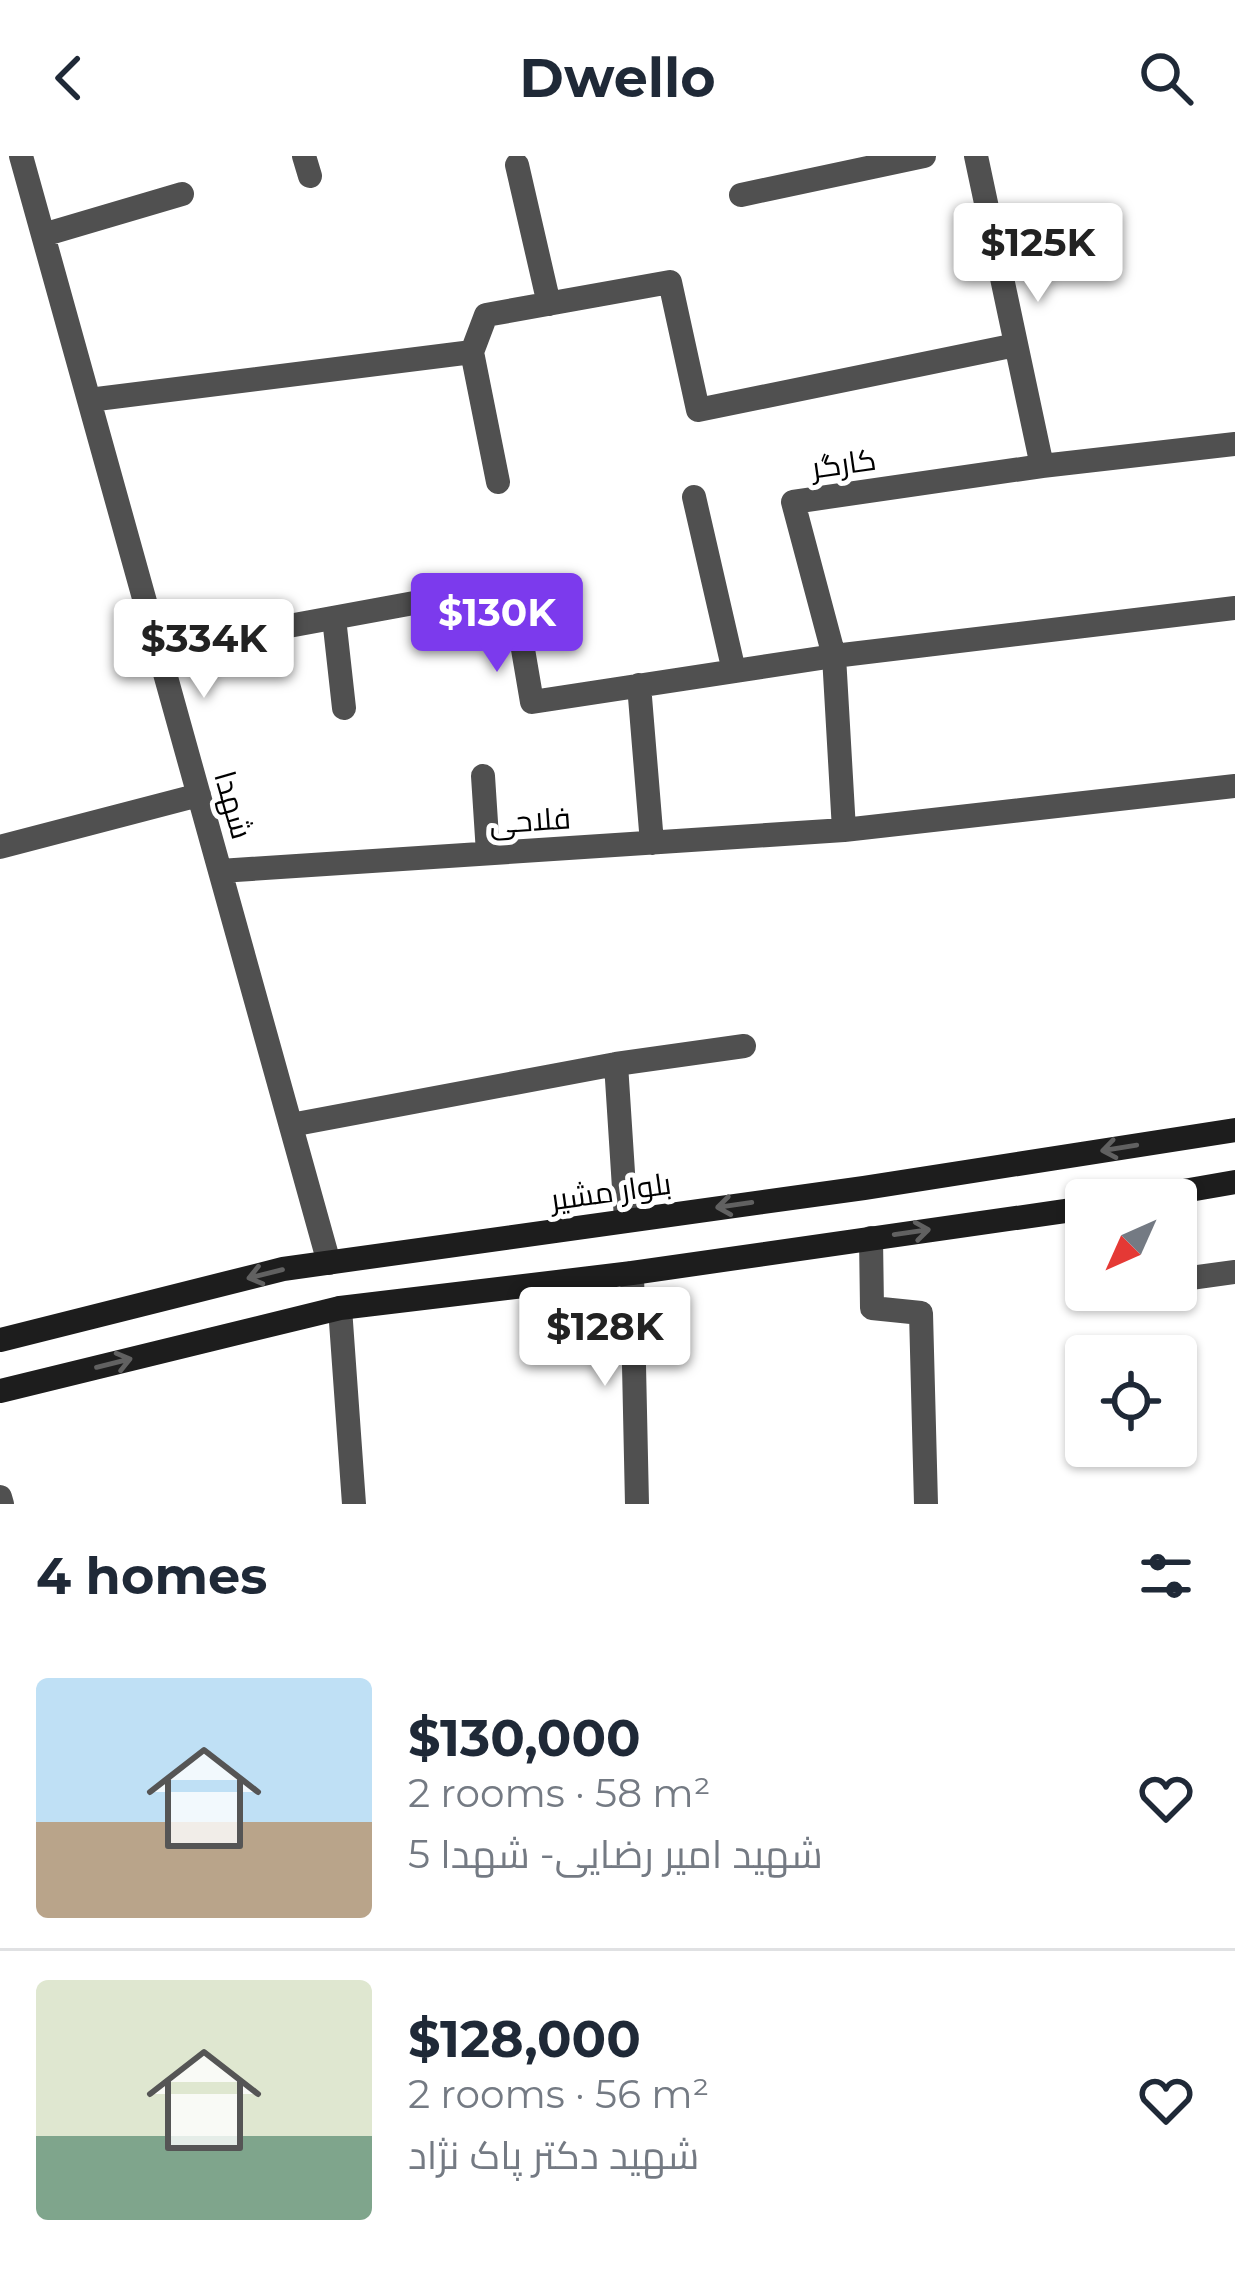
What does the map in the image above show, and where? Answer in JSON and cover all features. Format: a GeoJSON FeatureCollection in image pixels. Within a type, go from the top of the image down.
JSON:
{"type":"FeatureCollection","features":[{"type":"Feature","properties":{"kind":"main road","name":"بلوار مشیر"},"geometry":{"type":"LineString","coordinates":[[0,1340],[283,1269],[864,1188],[1235,1130]]}},
{"type":"Feature","properties":{"kind":"main road"},"geometry":{"type":"LineString","coordinates":[[1197,1189],[1235,1182]]}},
{"type":"Feature","properties":{"kind":"main road"},"geometry":{"type":"LineString","coordinates":[[0,1390],[340,1308],[632,1274],[1065,1211]]}},
{"type":"Feature","properties":{"kind":"street","name":"شهدا"},"geometry":{"type":"LineString","coordinates":[[21,156],[329,1263]]}},
{"type":"Feature","properties":{"kind":"street"},"geometry":{"type":"LineString","coordinates":[[741,195],[924,156]]}},
{"type":"Feature","properties":{"kind":"street"},"geometry":{"type":"LineString","coordinates":[[976,156],[1042,466]]}},
{"type":"Feature","properties":{"kind":"street"},"geometry":{"type":"LineString","coordinates":[[517,165],[549,304]]}},
{"type":"Feature","properties":{"kind":"street"},"geometry":{"type":"LineString","coordinates":[[43,235],[182,194]]}},
{"type":"Feature","properties":{"kind":"street"},"geometry":{"type":"LineString","coordinates":[[498,482],[472,352],[486,315],[670,282],[698,410],[1016,345]]}},
{"type":"Feature","properties":{"kind":"street"},"geometry":{"type":"LineString","coordinates":[[89,400],[472,352]]}},
{"type":"Feature","properties":{"kind":"street","name":"کارگر"},"geometry":{"type":"LineString","coordinates":[[844,830],[834,656],[793,502],[1235,444]]}},
{"type":"Feature","properties":{"kind":"street"},"geometry":{"type":"LineString","coordinates":[[694,497],[734,671]]}},
{"type":"Feature","properties":{"kind":"street"},"geometry":{"type":"LineString","coordinates":[[158,650],[512,585],[532,702],[834,656],[1235,608]]}},
{"type":"Feature","properties":{"kind":"street"},"geometry":{"type":"LineString","coordinates":[[334,618],[344,708]]}},
{"type":"Feature","properties":{"kind":"street"},"geometry":{"type":"LineString","coordinates":[[639,685],[652,843]]}},
{"type":"Feature","properties":{"kind":"street"},"geometry":{"type":"LineString","coordinates":[[483,776],[488,854]]}},
{"type":"Feature","properties":{"kind":"street","name":"فلاحی"},"geometry":{"type":"LineString","coordinates":[[220,871],[844,830],[1235,786]]}},
{"type":"Feature","properties":{"kind":"street"},"geometry":{"type":"LineString","coordinates":[[0,847],[199,795]]}},
{"type":"Feature","properties":{"kind":"street"},"geometry":{"type":"LineString","coordinates":[[290,1125],[616,1064],[744,1046]]}},
{"type":"Feature","properties":{"kind":"street"},"geometry":{"type":"LineString","coordinates":[[616,1064],[626,1220]]}},
{"type":"Feature","properties":{"kind":"street"},"geometry":{"type":"LineString","coordinates":[[871,1238],[872,1308],[921,1313],[926,1504]]}},
{"type":"Feature","properties":{"kind":"street"},"geometry":{"type":"LineString","coordinates":[[1197,1277],[1235,1272]]}},
{"type":"Feature","properties":{"kind":"street"},"geometry":{"type":"LineString","coordinates":[[632,1274],[637,1504]]}},
{"type":"Feature","properties":{"kind":"street"},"geometry":{"type":"LineString","coordinates":[[340,1308],[354,1504]]}}]}
